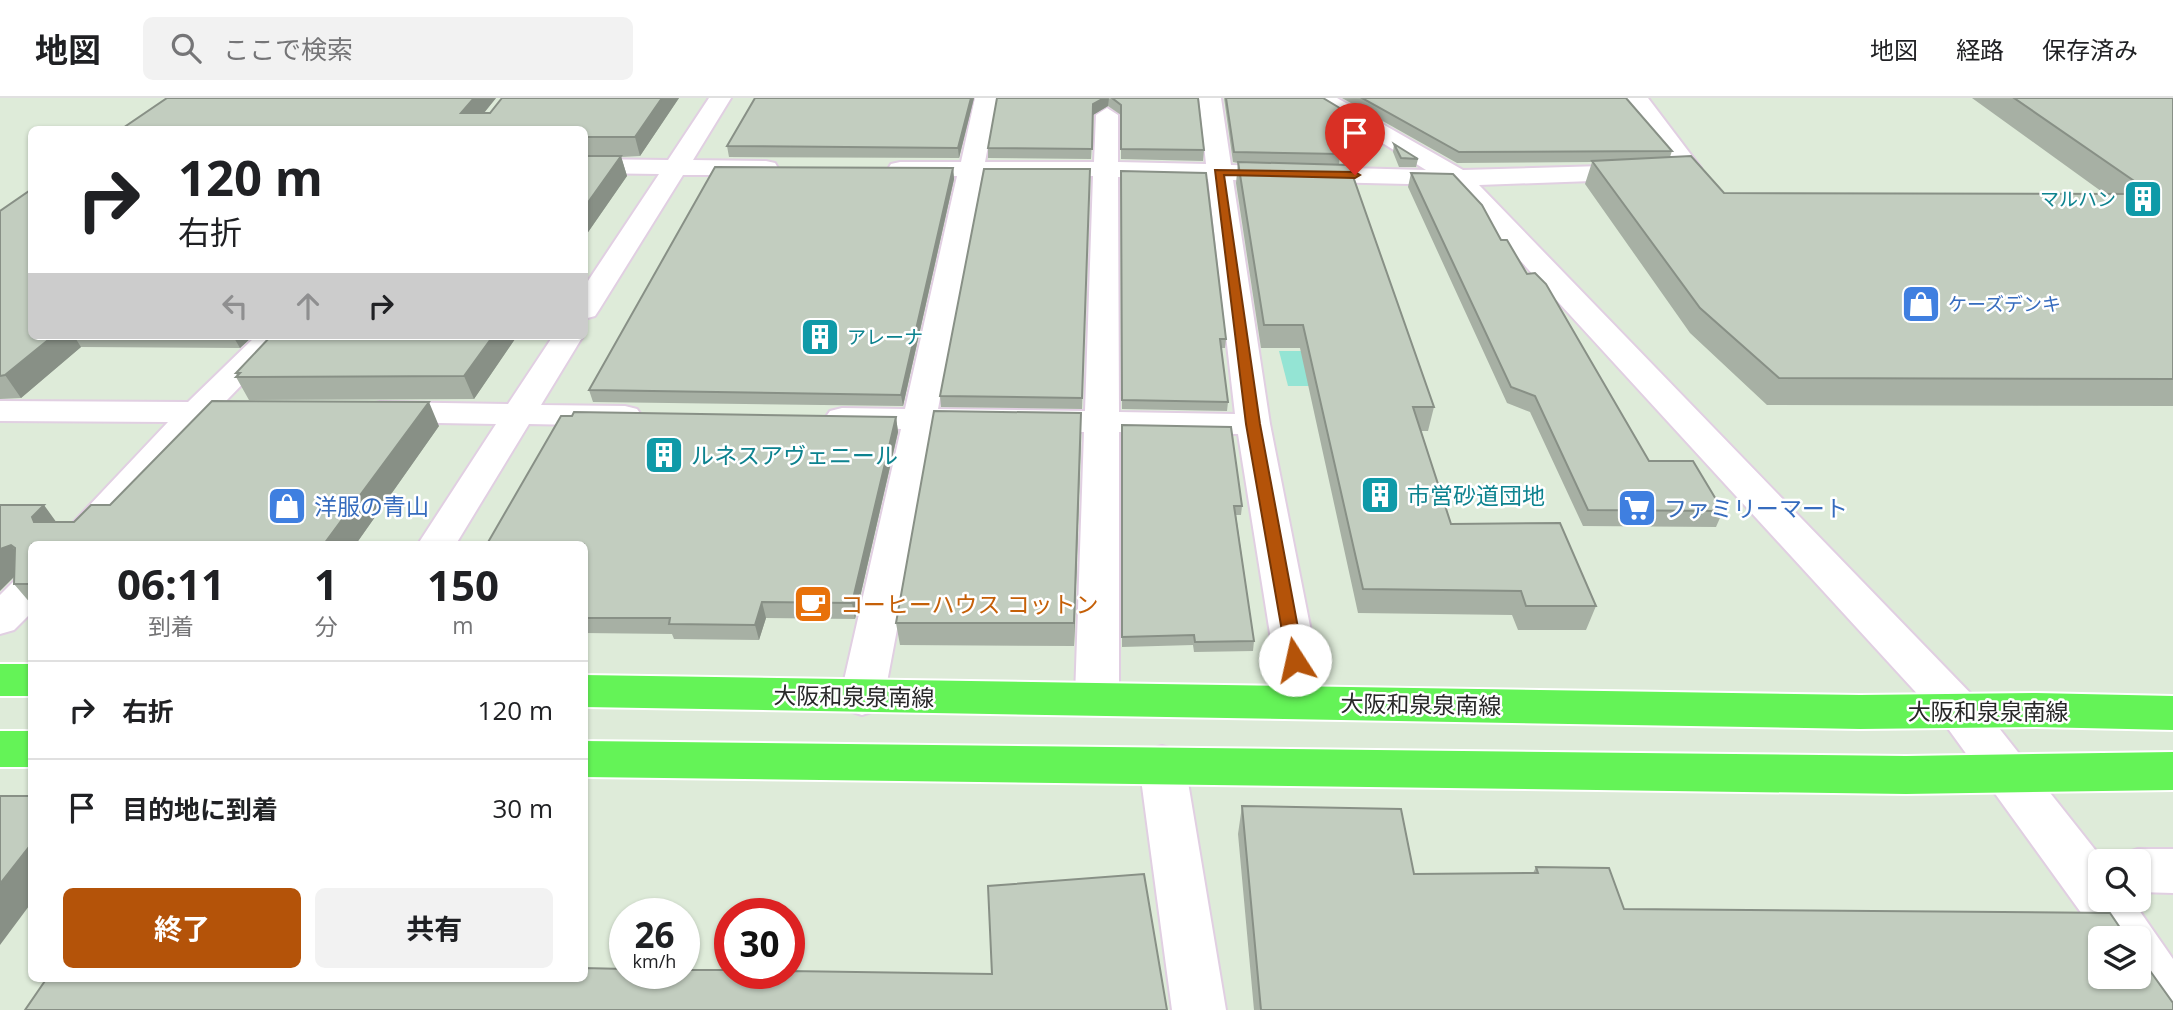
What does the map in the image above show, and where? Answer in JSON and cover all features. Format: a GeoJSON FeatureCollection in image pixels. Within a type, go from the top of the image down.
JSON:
{"type":"FeatureCollection","features":[{"type":"Feature","properties":{"kind":"main road"},"geometry":{"type":"LineString","coordinates":[[0,680],[28,680]]}},
{"type":"Feature","properties":{"kind":"main road","name":"大阪和泉泉南線"},"geometry":{"type":"LineString","coordinates":[[588,691],[862,698],[1097,697],[1860,712],[2173,713]]}},
{"type":"Feature","properties":{"kind":"main road"},"geometry":{"type":"LineString","coordinates":[[0,749],[28,750]]}},
{"type":"Feature","properties":{"kind":"main road"},"geometry":{"type":"LineString","coordinates":[[588,759],[1906,775],[2173,771]]}},
{"type":"Feature","properties":{"kind":"street"},"geometry":{"type":"LineString","coordinates":[[588,304],[720,98]]}},
{"type":"Feature","properties":{"kind":"street"},"geometry":{"type":"LineString","coordinates":[[862,698],[986,98]]}},
{"type":"Feature","properties":{"kind":"street"},"geometry":{"type":"LineString","coordinates":[[1210,98],[1253,424],[1303,702]]}},
{"type":"Feature","properties":{"kind":"street"},"geometry":{"type":"LineString","coordinates":[[1321,98],[1458,178],[1959,711],[2088,872]]}},
{"type":"Feature","properties":{"kind":"street"},"geometry":{"type":"LineString","coordinates":[[878,169],[1104,169],[1458,178],[1674,172],[1689,168],[1637,98]]}},
{"type":"Feature","properties":{"kind":"street"},"geometry":{"type":"LineString","coordinates":[[1097,697],[1107,115]]}},
{"type":"Feature","properties":{"kind":"street"},"geometry":{"type":"LineString","coordinates":[[588,166],[784,168]]}},
{"type":"Feature","properties":{"kind":"street"},"geometry":{"type":"LineString","coordinates":[[75,541],[196,412],[270,340]]}},
{"type":"Feature","properties":{"kind":"street"},"geometry":{"type":"LineString","coordinates":[[439,541],[566,340]]}},
{"type":"Feature","properties":{"kind":"street"},"geometry":{"type":"LineString","coordinates":[[0,411],[278,412]]}},
{"type":"Feature","properties":{"kind":"street"},"geometry":{"type":"LineString","coordinates":[[346,412],[659,417]]}},
{"type":"Feature","properties":{"kind":"street"},"geometry":{"type":"LineString","coordinates":[[809,418],[1253,424]]}},
{"type":"Feature","properties":{"kind":"street"},"geometry":{"type":"LineString","coordinates":[[0,620],[28,591]]}},
{"type":"Feature","properties":{"kind":"street"},"geometry":{"type":"LineString","coordinates":[[1162,764],[1199,1010]]}},
{"type":"Feature","properties":{"kind":"street"},"geometry":{"type":"LineString","coordinates":[[2151,870],[2173,871]]}},
{"type":"Feature","properties":{"kind":"street"},"geometry":{"type":"LineString","coordinates":[[2151,972],[2173,1005]]}},
{"type":"Feature","properties":{"kind":"shaded area"},"geometry":{"type":"Polygon","coordinates":[[[1279,351],[1372,351],[1383,386],[1288,386],[1279,351]]]}},
{"type":"Feature","properties":{"kind":"building"},"geometry":{"type":"Polygon","coordinates":[[[167,98],[474,98],[461,113],[490,113],[502,98],[662,98],[635,137],[588,137],[588,126],[126,126],[167,98]]]}},
{"type":"Feature","properties":{"kind":"building"},"geometry":{"type":"Polygon","coordinates":[[[755,98],[971,98],[958,148],[727,146],[755,98]]]}},
{"type":"Feature","properties":{"kind":"building"},"geometry":{"type":"Polygon","coordinates":[[[997,98],[1104,98],[1093,104],[1092,149],[988,148],[997,98]]]}},
{"type":"Feature","properties":{"kind":"building"},"geometry":{"type":"Polygon","coordinates":[[[1112,98],[1198,98],[1204,150],[1121,149],[1121,105],[1112,98]]]}},
{"type":"Feature","properties":{"kind":"building"},"geometry":{"type":"Polygon","coordinates":[[[1226,98],[1323,98],[1368,125],[1335,138],[1340,154],[1234,152],[1226,98]]]}},
{"type":"Feature","properties":{"kind":"building"},"geometry":{"type":"Polygon","coordinates":[[[1362,98],[1626,98],[1672,151],[1459,152],[1362,98]]]}},
{"type":"Feature","properties":{"kind":"building","name":"ケーズデンキ"},"geometry":{"type":"Polygon","coordinates":[[[2014,98],[2173,98],[2173,379],[1779,378],[1700,308],[1592,161],[1691,156],[1724,193],[2153,194],[2014,98]]]}},
{"type":"Feature","properties":{"kind":"building"},"geometry":{"type":"Polygon","coordinates":[[[1394,144],[1418,159],[1401,158],[1394,144]]]}},
{"type":"Feature","properties":{"kind":"building"},"geometry":{"type":"Polygon","coordinates":[[[588,156],[621,156],[588,202],[588,156]]]}},
{"type":"Feature","properties":{"kind":"building"},"geometry":{"type":"Polygon","coordinates":[[[1238,162],[1349,165],[1434,407],[1413,407],[1451,524],[1560,523],[1596,606],[1526,606],[1521,591],[1363,589],[1303,325],[1264,325],[1238,162]]]}},
{"type":"Feature","properties":{"kind":"building"},"geometry":{"type":"Polygon","coordinates":[[[715,167],[953,168],[901,395],[589,390],[715,167]]]}},
{"type":"Feature","properties":{"kind":"building"},"geometry":{"type":"Polygon","coordinates":[[[984,169],[1090,169],[1082,398],[940,396],[984,169]]]}},
{"type":"Feature","properties":{"kind":"building"},"geometry":{"type":"Polygon","coordinates":[[[1121,171],[1206,173],[1226,339],[1220,339],[1228,402],[1122,400],[1121,171]]]}},
{"type":"Feature","properties":{"kind":"building"},"geometry":{"type":"Polygon","coordinates":[[[1411,173],[1453,174],[1482,205],[1501,240],[1507,240],[1527,274],[1535,273],[1546,284],[1649,461],[1693,461],[1723,511],[1588,510],[1535,396],[1511,387],[1411,173]]]}},
{"type":"Feature","properties":{"kind":"building"},"geometry":{"type":"Polygon","coordinates":[[[28,192],[28,340],[48,340],[5,375],[0,376],[0,211],[28,192]]]}},
{"type":"Feature","properties":{"kind":"building"},"geometry":{"type":"Polygon","coordinates":[[[267,340],[490,340],[464,376],[236,377],[240,373],[236,373],[267,340]]]}},
{"type":"Feature","properties":{"kind":"building"},"geometry":{"type":"Polygon","coordinates":[[[212,401],[429,402],[326,541],[28,541],[28,584],[14,584],[15,548],[11,545],[0,549],[0,505],[44,505],[32,517],[34,522],[74,522],[91,505],[110,505],[212,401]]]}},
{"type":"Feature","properties":{"kind":"building"},"geometry":{"type":"Polygon","coordinates":[[[934,411],[1081,413],[1074,623],[896,623],[934,411]]]}},
{"type":"Feature","properties":{"kind":"building"},"geometry":{"type":"Polygon","coordinates":[[[574,412],[896,417],[852,603],[762,602],[755,625],[669,624],[670,618],[588,618],[588,541],[489,541],[561,416],[572,416],[574,412]]]}},
{"type":"Feature","properties":{"kind":"building"},"geometry":{"type":"Polygon","coordinates":[[[1122,425],[1231,427],[1242,506],[1234,506],[1254,641],[1195,642],[1194,635],[1122,637],[1122,425]]]}},
{"type":"Feature","properties":{"kind":"building"},"geometry":{"type":"Polygon","coordinates":[[[0,796],[28,796],[28,848],[0,884],[0,796]]]}},
{"type":"Feature","properties":{"kind":"building"},"geometry":{"type":"Polygon","coordinates":[[[1242,806],[1401,809],[1414,874],[1538,873],[1536,867],[1609,868],[1624,909],[2110,913],[2119,926],[2088,926],[2088,989],[2151,989],[2151,972],[2173,1003],[2173,1010],[1261,1010],[1242,806]]]}},
{"type":"Feature","properties":{"kind":"building"},"geometry":{"type":"Polygon","coordinates":[[[1144,874],[1167,1010],[25,1010],[44,982],[588,982],[588,968],[609,969],[609,989],[700,989],[700,970],[714,970],[714,989],[805,989],[805,971],[992,974],[988,886],[1144,874]]]}},
{"type":"Feature","properties":{"kind":"place","name":"マルハン"},"geometry":{"type":"Point","coordinates":[2143,199]}},
{"type":"Feature","properties":{"kind":"place","name":"ケーズデンキ"},"geometry":{"type":"Point","coordinates":[1921,304]}},
{"type":"Feature","properties":{"kind":"place","name":"アレーナ"},"geometry":{"type":"Point","coordinates":[820,337]}},
{"type":"Feature","properties":{"kind":"place","name":"ルネスアヴェニール"},"geometry":{"type":"Point","coordinates":[664,455]}},
{"type":"Feature","properties":{"kind":"place","name":"市営砂道団地"},"geometry":{"type":"Point","coordinates":[1380,495]}},
{"type":"Feature","properties":{"kind":"place","name":"洋服の青山"},"geometry":{"type":"Point","coordinates":[287,506]}},
{"type":"Feature","properties":{"kind":"place","name":"ファミリーマート"},"geometry":{"type":"Point","coordinates":[1637,508]}},
{"type":"Feature","properties":{"kind":"place","name":"コーヒーハウス コットン"},"geometry":{"type":"Point","coordinates":[813,604]}},
{"type":"Feature","properties":{"kind":"route"},"geometry":{"type":"LineString","coordinates":[[1295,660],[1253,424],[1219,172],[1355,175]]}}]}
